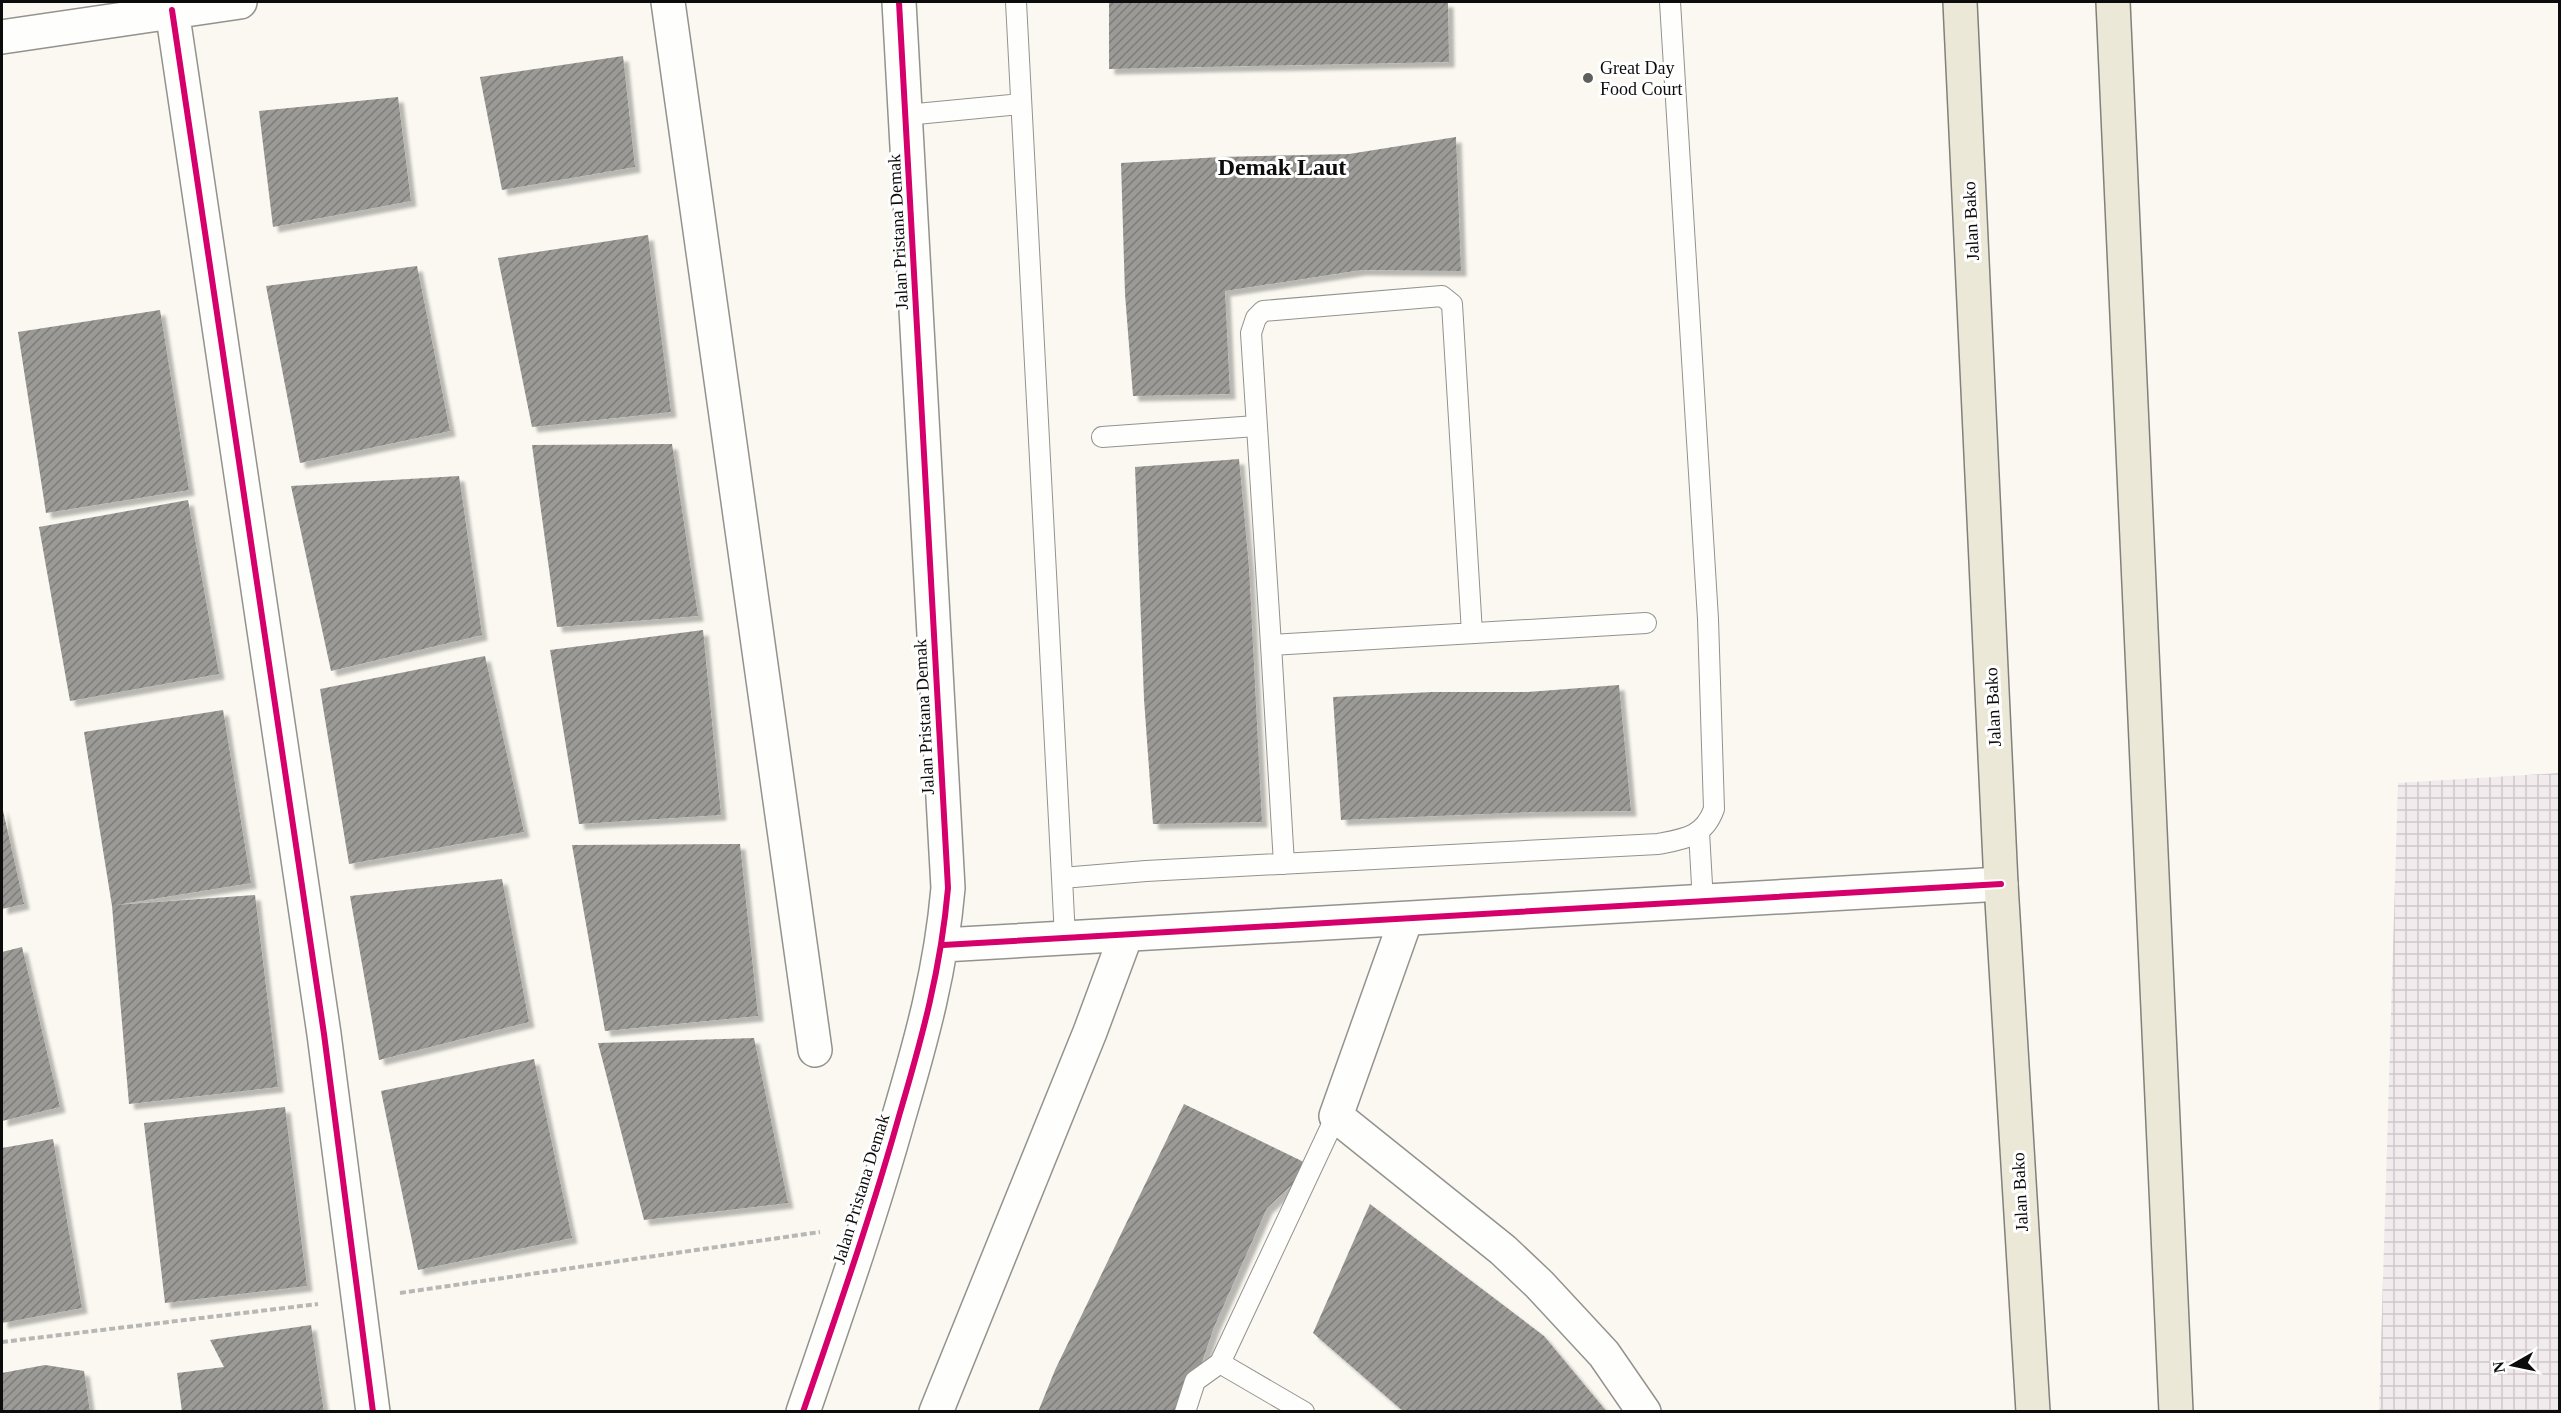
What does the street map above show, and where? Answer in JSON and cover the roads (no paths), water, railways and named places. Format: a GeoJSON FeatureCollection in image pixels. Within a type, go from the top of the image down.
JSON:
{"type":"FeatureCollection","features":[{"type":"Feature","properties":{"kind":"main road","name":"Jalan Bako"},"geometry":{"type":"LineString","coordinates":[[1960,2],[2001,884],[2033,1412]]}},
{"type":"Feature","properties":{"kind":"main road"},"geometry":{"type":"LineString","coordinates":[[2113,2],[2176,1412]]}},
{"type":"Feature","properties":{"kind":"street"},"geometry":{"type":"LineString","coordinates":[[2,37],[172,10],[240,2]]}},
{"type":"Feature","properties":{"kind":"street"},"geometry":{"type":"LineString","coordinates":[[668,2],[815,1050]]}},
{"type":"Feature","properties":{"kind":"street","name":"Jalan Pristana Demak"},"geometry":{"type":"LineString","coordinates":[[803,1412],[868,1225],[928,1015],[943,945],[948,888],[899,2]]}},
{"type":"Feature","properties":{"kind":"street"},"geometry":{"type":"LineString","coordinates":[[172,10],[324,1034],[373,1412]]}},
{"type":"Feature","properties":{"kind":"street"},"geometry":{"type":"LineString","coordinates":[[943,945],[2001,884]]}},
{"type":"Feature","properties":{"kind":"street"},"geometry":{"type":"LineString","coordinates":[[1406,919],[1336,1116],[1503,1250],[1539,1284],[1604,1354],[1644,1412]]}},
{"type":"Feature","properties":{"kind":"street"},"geometry":{"type":"LineString","coordinates":[[936,1412],[1086,1043],[1126,935]]}},
{"type":"Feature","properties":{"kind":"lane"},"geometry":{"type":"LineString","coordinates":[[1016,2],[1065,938]]}},
{"type":"Feature","properties":{"kind":"lane"},"geometry":{"type":"LineString","coordinates":[[1062,878],[1658,844],[1698,832],[1706,827],[1714,809],[1708,619],[1670,2]]}},
{"type":"Feature","properties":{"kind":"lane"},"geometry":{"type":"LineString","coordinates":[[906,116],[1020,104]]}},
{"type":"Feature","properties":{"kind":"lane"},"geometry":{"type":"LineString","coordinates":[[1284,864],[1251,333],[1256,318],[1263,311],[1442,296],[1452,304],[1472,633]]}},
{"type":"Feature","properties":{"kind":"lane"},"geometry":{"type":"LineString","coordinates":[[1102,437],[1256,426]]}},
{"type":"Feature","properties":{"kind":"lane"},"geometry":{"type":"LineString","coordinates":[[1271,645],[1646,623]]}},
{"type":"Feature","properties":{"kind":"lane"},"geometry":{"type":"LineString","coordinates":[[1698,832],[1702,902]]}},
{"type":"Feature","properties":{"kind":"lane"},"geometry":{"type":"LineString","coordinates":[[1185,1412],[1195,1381],[1220,1363],[1336,1116]]}},
{"type":"Feature","properties":{"kind":"lane"},"geometry":{"type":"LineString","coordinates":[[1220,1363],[1304,1412]]}},
{"type":"Feature","properties":{"kind":"place","name":"Great Day Food Court"},"geometry":{"type":"Point","coordinates":[1588,78]}},
{"type":"Feature","properties":{"kind":"district","name":"Demak Laut"},"geometry":{"type":"Point","coordinates":[1282,167]}}]}
